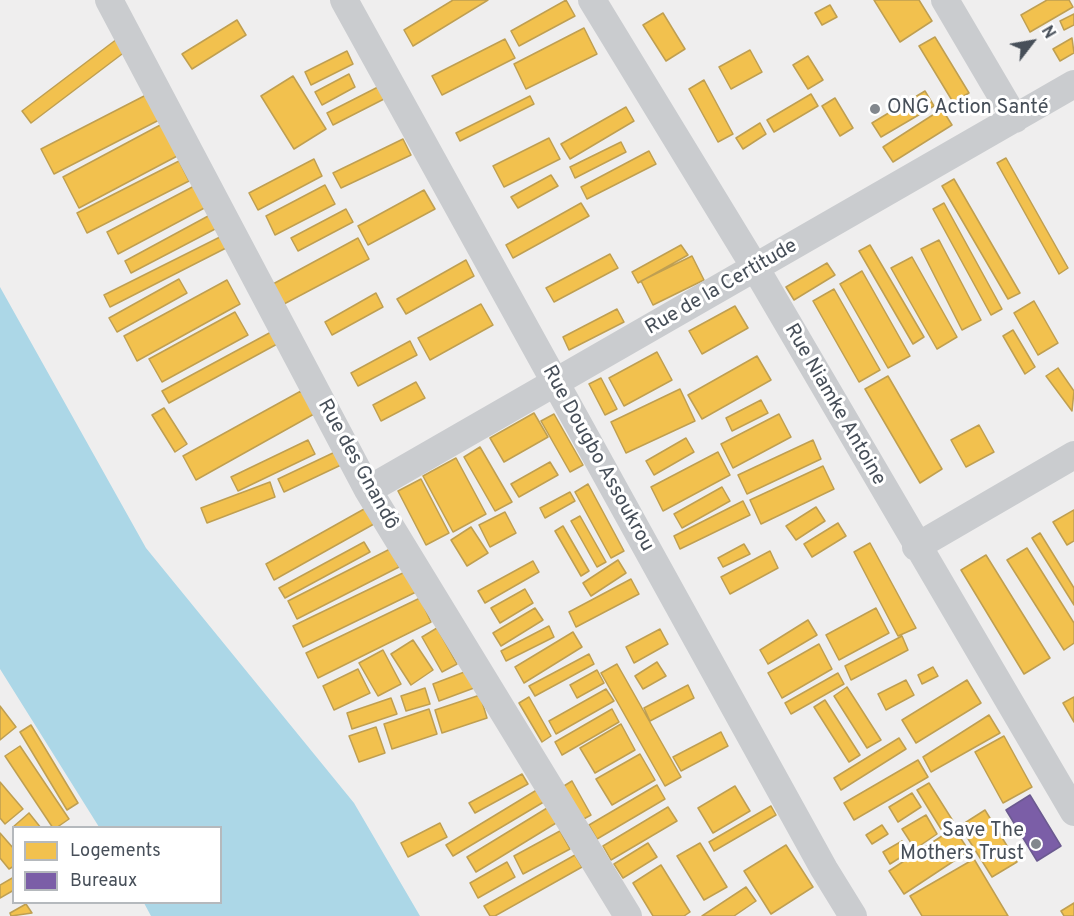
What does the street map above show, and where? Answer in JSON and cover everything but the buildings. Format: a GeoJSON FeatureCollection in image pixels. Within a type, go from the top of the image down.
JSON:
{"type":"FeatureCollection","features":[{"type":"Feature","properties":{"kind":"street","name":"Rue des Gnandô"},"geometry":{"type":"LineString","coordinates":[[109,0],[368,490],[628,916]]}},
{"type":"Feature","properties":{"kind":"street","name":"Rue Dougbo Assoukrou"},"geometry":{"type":"LineString","coordinates":[[344,0],[824,869],[853,916]]}},
{"type":"Feature","properties":{"kind":"street","name":"Rue Niamke Antoine"},"geometry":{"type":"LineString","coordinates":[[592,0],[756,269],[916,547],[1070,797]]}},
{"type":"Feature","properties":{"kind":"street"},"geometry":{"type":"LineString","coordinates":[[945,0],[1015,119]]}},
{"type":"Feature","properties":{"kind":"street","name":"Rue de la Certitude"},"geometry":{"type":"LineString","coordinates":[[368,490],[756,269],[1074,84]]}},
{"type":"Feature","properties":{"kind":"street"},"geometry":{"type":"LineString","coordinates":[[916,547],[1074,456]]}},
{"type":"Feature","properties":{"kind":"water"},"geometry":{"type":"Polygon","coordinates":[[[0,287],[146,548],[354,803],[420,916],[151,916],[145,904],[222,904],[222,826],[98,826],[0,669],[0,287]]]}},
{"type":"Feature","properties":{"kind":"place","name":"ONG Action Santé"},"geometry":{"type":"Point","coordinates":[875,109]}},
{"type":"Feature","properties":{"kind":"place","name":"Save The Mothers Trust"},"geometry":{"type":"Point","coordinates":[1036,844]}}]}
